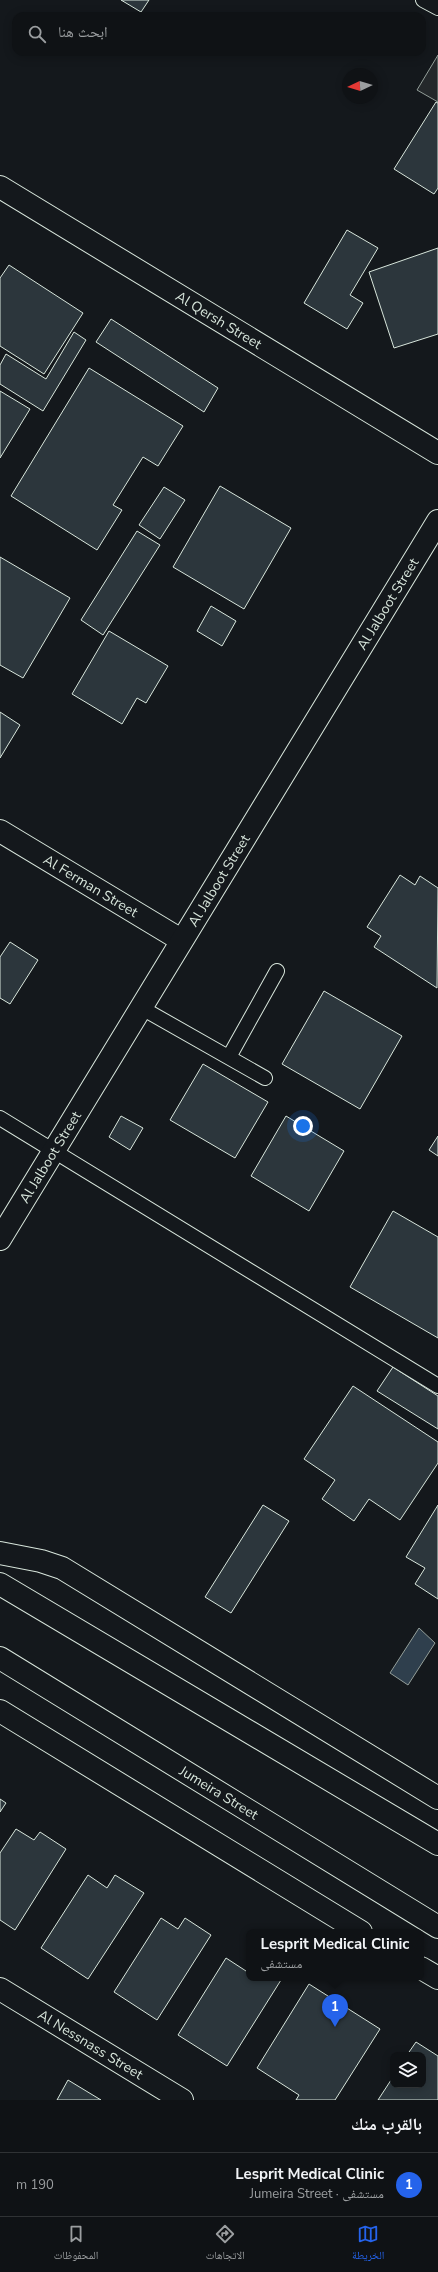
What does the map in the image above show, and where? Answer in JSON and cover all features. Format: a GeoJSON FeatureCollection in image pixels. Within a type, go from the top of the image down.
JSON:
{"type":"FeatureCollection","features":[{"type":"Feature","properties":{"kind":"street","name":"Al Qersh Street"},"geometry":{"type":"LineString","coordinates":[[0,187],[438,453]]}},
{"type":"Feature","properties":{"kind":"street","name":"Al Jalboot Street"},"geometry":{"type":"LineString","coordinates":[[0,1239],[140,1007],[438,522]]}},
{"type":"Feature","properties":{"kind":"street","name":"Al Ferman Street"},"geometry":{"type":"LineString","coordinates":[[0,831],[181,940]]}},
{"type":"Feature","properties":{"kind":"street"},"geometry":{"type":"LineString","coordinates":[[0,1553],[41,1561],[62,1568],[438,1798]]}},
{"type":"Feature","properties":{"kind":"street"},"geometry":{"type":"LineString","coordinates":[[0,1584],[438,1844]]}},
{"type":"Feature","properties":{"kind":"street","name":"Jumeira Street"},"geometry":{"type":"LineString","coordinates":[[0,1658],[438,1927]]}},
{"type":"Feature","properties":{"kind":"street"},"geometry":{"type":"LineString","coordinates":[[0,1711],[356,1929]]}},
{"type":"Feature","properties":{"kind":"street"},"geometry":{"type":"LineString","coordinates":[[424,1970],[438,1978]]}},
{"type":"Feature","properties":{"kind":"street","name":"Al Nessnass Street"},"geometry":{"type":"LineString","coordinates":[[0,1989],[182,2100]]}},
{"type":"Feature","properties":{"kind":"lane"},"geometry":{"type":"LineString","coordinates":[[423,0],[438,8]]}},
{"type":"Feature","properties":{"kind":"lane"},"geometry":{"type":"LineString","coordinates":[[229,1057],[277,971]]}},
{"type":"Feature","properties":{"kind":"lane"},"geometry":{"type":"LineString","coordinates":[[140,1007],[265,1078]]}},
{"type":"Feature","properties":{"kind":"lane"},"geometry":{"type":"LineString","coordinates":[[0,1118],[438,1386]]}},
{"type":"Feature","properties":{"kind":"shaded area"},"geometry":{"type":"Polygon","coordinates":[[[438,55],[438,102],[417,90],[438,55]]]}},
{"type":"Feature","properties":{"kind":"water"},"geometry":{"type":"Polygon","coordinates":[[[419,1628],[435,1643],[408,1685],[390,1673],[419,1628]]]}},
{"type":"Feature","properties":{"kind":"building"},"geometry":{"type":"Polygon","coordinates":[[[121,0],[149,0],[141,12],[121,0]]]}},
{"type":"Feature","properties":{"kind":"building"},"geometry":{"type":"Polygon","coordinates":[[[436,102],[438,103],[438,188],[434,194],[394,169],[436,102]]]}},
{"type":"Feature","properties":{"kind":"building"},"geometry":{"type":"Polygon","coordinates":[[[347,230],[378,248],[350,295],[363,303],[347,329],[304,303],[347,230]]]}},
{"type":"Feature","properties":{"kind":"building"},"geometry":{"type":"Polygon","coordinates":[[[438,248],[438,334],[394,348],[369,272],[438,248]]]}},
{"type":"Feature","properties":{"kind":"building"},"geometry":{"type":"Polygon","coordinates":[[[9,265],[83,313],[44,374],[0,346],[0,278],[9,265]]]}},
{"type":"Feature","properties":{"kind":"building"},"geometry":{"type":"Polygon","coordinates":[[[111,319],[218,388],[204,412],[96,342],[111,319]]]}},
{"type":"Feature","properties":{"kind":"building"},"geometry":{"type":"Polygon","coordinates":[[[74,332],[86,340],[43,411],[0,384],[0,365],[6,354],[46,379],[74,332]]]}},
{"type":"Feature","properties":{"kind":"building"},"geometry":{"type":"Polygon","coordinates":[[[89,368],[183,426],[158,466],[143,457],[113,505],[122,510],[97,550],[11,496],[89,368]]]}},
{"type":"Feature","properties":{"kind":"building"},"geometry":{"type":"Polygon","coordinates":[[[0,391],[30,409],[0,458],[0,391]]]}},
{"type":"Feature","properties":{"kind":"building"},"geometry":{"type":"Polygon","coordinates":[[[220,486],[291,528],[244,609],[173,567],[220,486]]]}},
{"type":"Feature","properties":{"kind":"building"},"geometry":{"type":"Polygon","coordinates":[[[164,487],[185,500],[160,539],[139,525],[164,487]]]}},
{"type":"Feature","properties":{"kind":"building"},"geometry":{"type":"Polygon","coordinates":[[[137,531],[160,545],[103,635],[81,620],[137,531]]]}},
{"type":"Feature","properties":{"kind":"building"},"geometry":{"type":"Polygon","coordinates":[[[0,557],[70,598],[23,678],[0,665],[0,557]]]}},
{"type":"Feature","properties":{"kind":"building"},"geometry":{"type":"Polygon","coordinates":[[[211,606],[236,621],[222,646],[197,631],[211,606]]]}},
{"type":"Feature","properties":{"kind":"building"},"geometry":{"type":"Polygon","coordinates":[[[109,631],[168,666],[146,703],[137,698],[122,724],[72,694],[109,631]]]}},
{"type":"Feature","properties":{"kind":"building"},"geometry":{"type":"Polygon","coordinates":[[[0,712],[20,725],[0,758],[0,712]]]}},
{"type":"Feature","properties":{"kind":"building"},"geometry":{"type":"Polygon","coordinates":[[[400,875],[415,885],[420,876],[438,888],[437,988],[374,947],[381,936],[367,927],[400,875]]]}},
{"type":"Feature","properties":{"kind":"building"},"geometry":{"type":"Polygon","coordinates":[[[10,942],[38,960],[10,1004],[0,998],[0,957],[10,942]]]}},
{"type":"Feature","properties":{"kind":"building"},"geometry":{"type":"Polygon","coordinates":[[[324,991],[402,1036],[360,1109],[282,1064],[324,991]]]}},
{"type":"Feature","properties":{"kind":"building"},"geometry":{"type":"Polygon","coordinates":[[[203,1064],[268,1102],[235,1158],[170,1120],[203,1064]]]}},
{"type":"Feature","properties":{"kind":"building"},"geometry":{"type":"Polygon","coordinates":[[[121,1116],[143,1128],[130,1150],[109,1137],[121,1116]]]}},
{"type":"Feature","properties":{"kind":"building"},"geometry":{"type":"Polygon","coordinates":[[[286,1116],[344,1151],[309,1211],[251,1176],[286,1116]]]}},
{"type":"Feature","properties":{"kind":"building"},"geometry":{"type":"Polygon","coordinates":[[[438,1136],[438,1156],[429,1150],[438,1136]]]}},
{"type":"Feature","properties":{"kind":"building"},"geometry":{"type":"Polygon","coordinates":[[[393,1211],[438,1237],[438,1338],[350,1287],[393,1211]]]}},
{"type":"Feature","properties":{"kind":"building"},"geometry":{"type":"Polygon","coordinates":[[[393,1367],[438,1396],[438,1429],[377,1391],[393,1367]]]}},
{"type":"Feature","properties":{"kind":"building"},"geometry":{"type":"Polygon","coordinates":[[[353,1386],[438,1442],[438,1463],[400,1520],[369,1499],[354,1521],[322,1499],[335,1480],[304,1459],[353,1386]]]}},
{"type":"Feature","properties":{"kind":"building"},"geometry":{"type":"Polygon","coordinates":[[[263,1505],[289,1521],[231,1613],[205,1597],[263,1505]]]}},
{"type":"Feature","properties":{"kind":"building"},"geometry":{"type":"Polygon","coordinates":[[[438,1505],[438,1599],[415,1584],[425,1568],[406,1557],[438,1505]]]}},
{"type":"Feature","properties":{"kind":"building"},"geometry":{"type":"Polygon","coordinates":[[[0,1799],[6,1803],[0,1812],[0,1799]]]}},
{"type":"Feature","properties":{"kind":"building"},"geometry":{"type":"Polygon","coordinates":[[[16,1829],[34,1840],[40,1832],[66,1849],[15,1930],[0,1920],[0,1853],[16,1829]]]}},
{"type":"Feature","properties":{"kind":"building"},"geometry":{"type":"Polygon","coordinates":[[[88,1875],[107,1888],[115,1875],[144,1893],[88,1979],[41,1948],[88,1875]]]}},
{"type":"Feature","properties":{"kind":"building"},"geometry":{"type":"Polygon","coordinates":[[[161,1918],[178,1929],[185,1918],[211,1935],[157,2020],[114,1992],[161,1918]]]}},
{"type":"Feature","properties":{"kind":"building"},"geometry":{"type":"Polygon","coordinates":[[[226,1958],[246,1971],[246,1981],[280,1981],[227,2066],[178,2035],[226,1958]]]}},
{"type":"Feature","properties":{"kind":"building"},"geometry":{"type":"Polygon","coordinates":[[[309,1984],[380,2029],[335,2100],[296,2100],[299,2095],[257,2068],[309,1984]]]}},
{"type":"Feature","properties":{"kind":"building"},"geometry":{"type":"Polygon","coordinates":[[[416,2042],[438,2056],[438,2100],[378,2100],[390,2082],[390,2088],[426,2088],[426,2052],[409,2052],[416,2042]]]}},
{"type":"Feature","properties":{"kind":"building"},"geometry":{"type":"Polygon","coordinates":[[[68,2080],[101,2100],[57,2100],[68,2080]]]}},
{"type":"Feature","properties":{"kind":"place","name":"Lesprit Medical Clinic"},"geometry":{"type":"Point","coordinates":[335,2027]}}]}
